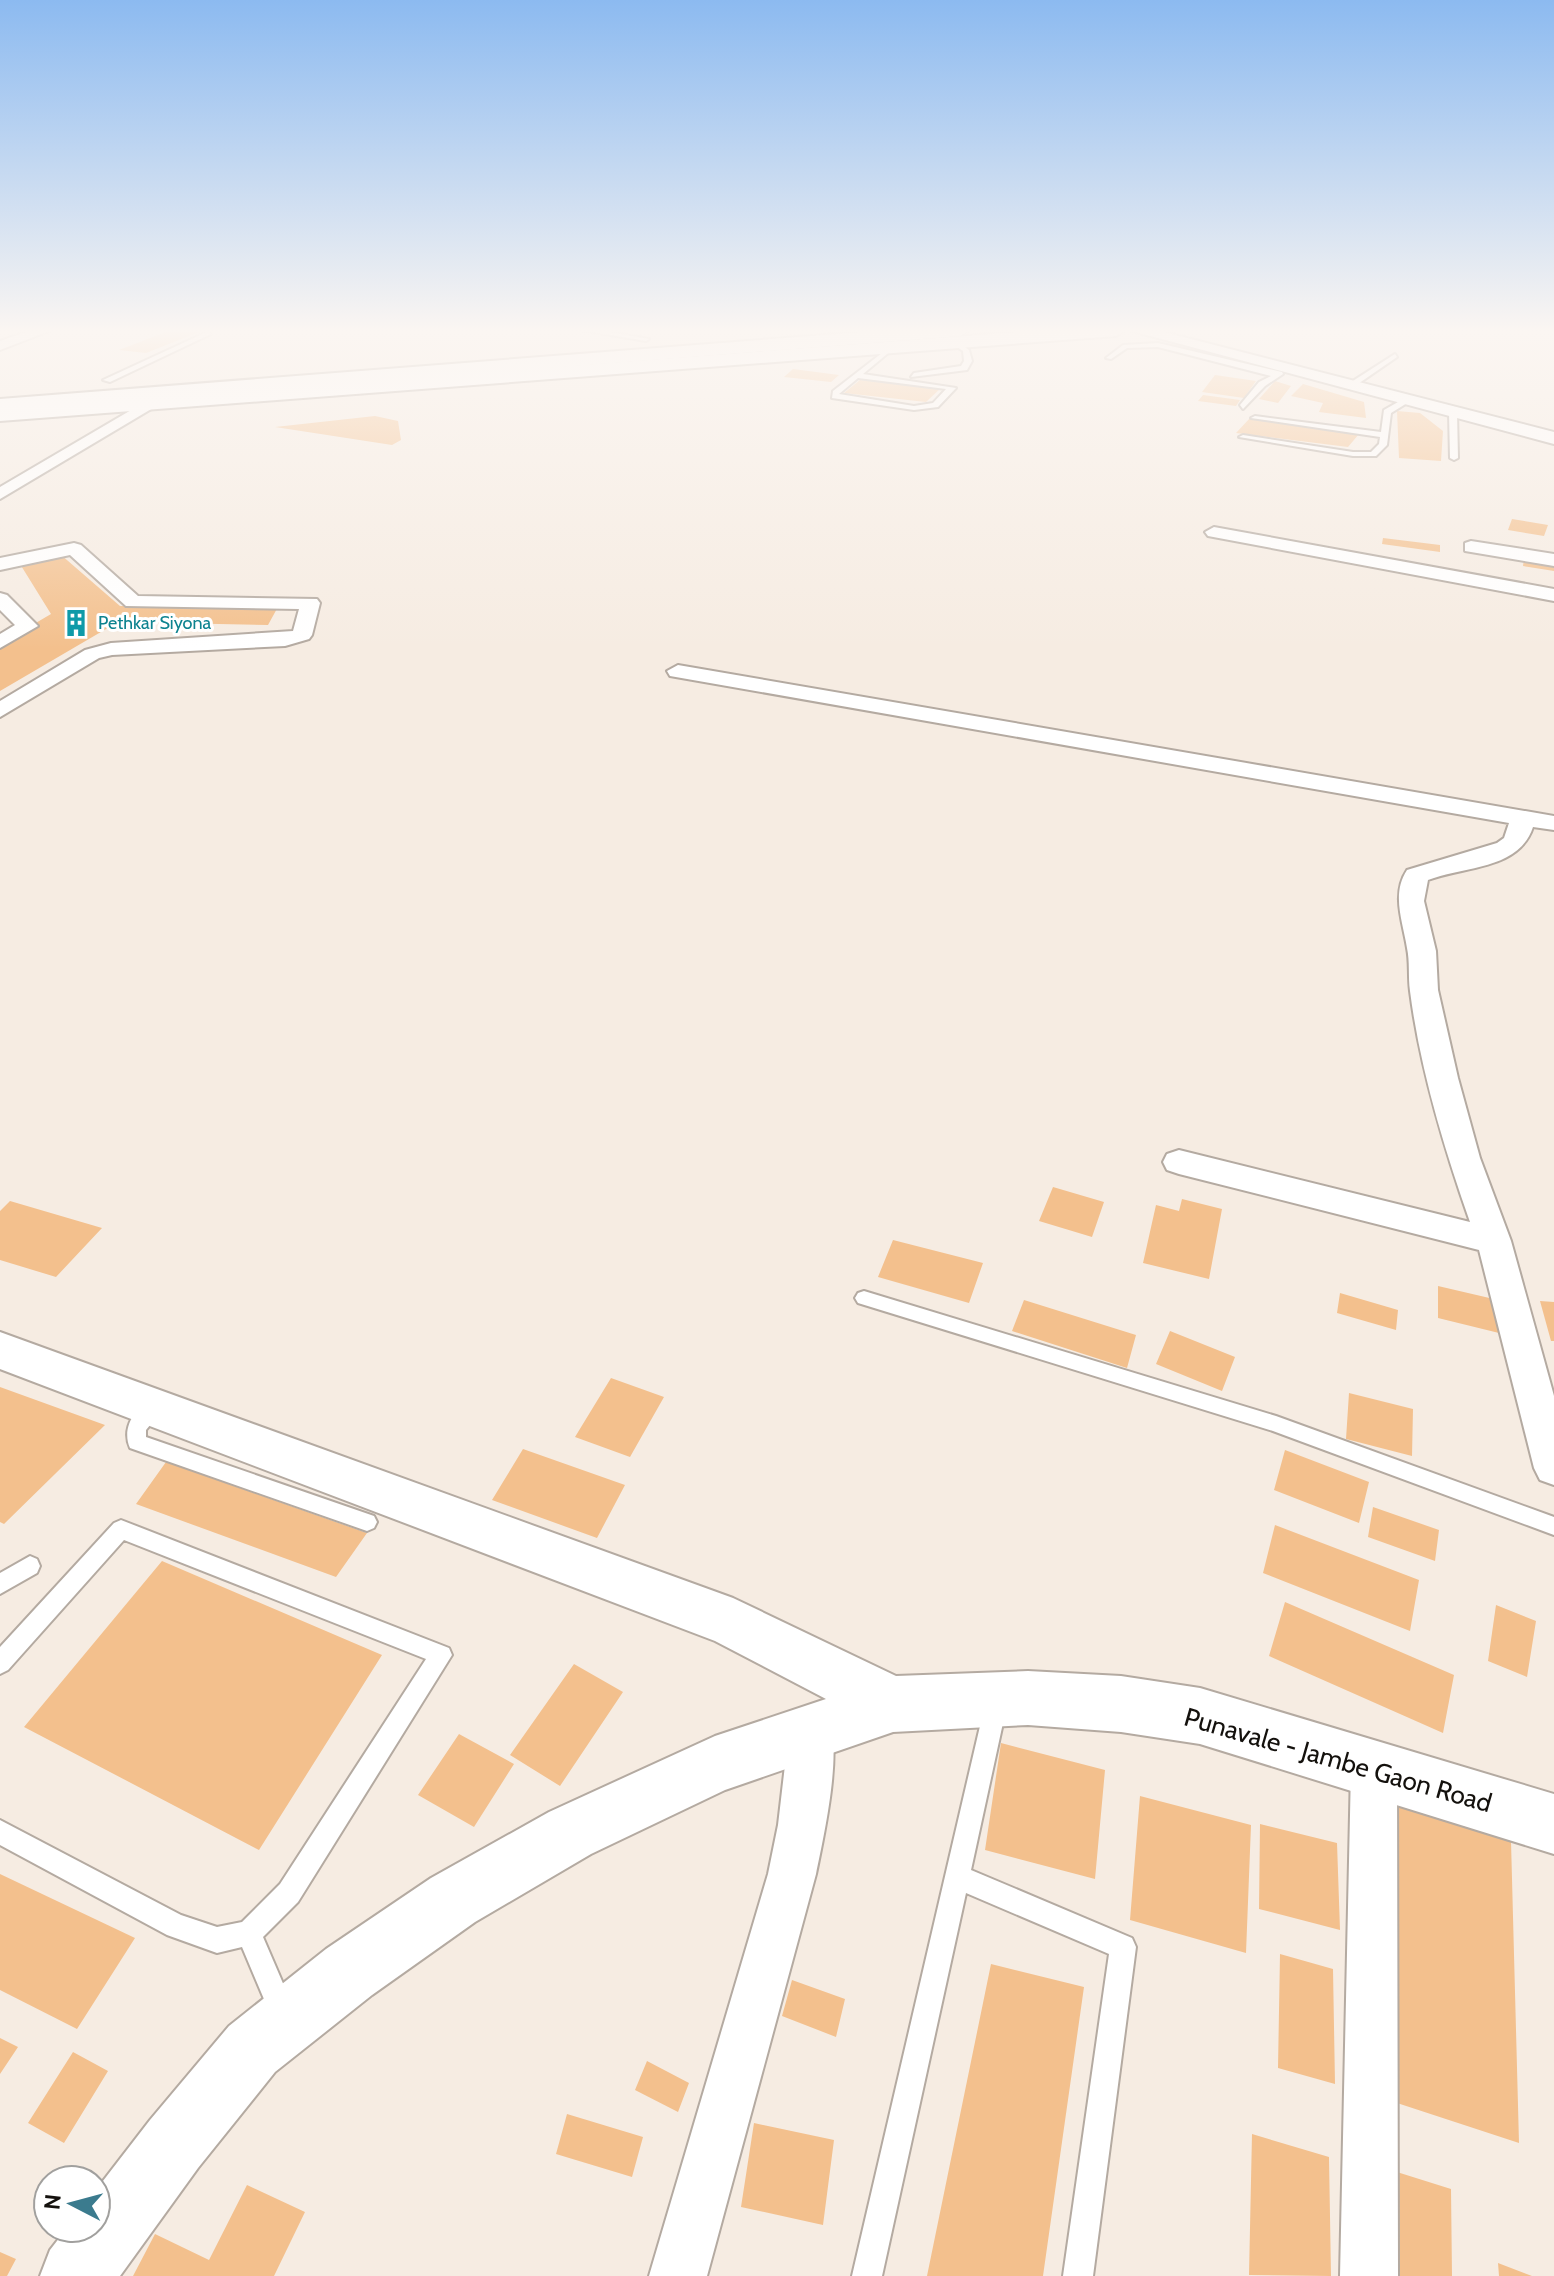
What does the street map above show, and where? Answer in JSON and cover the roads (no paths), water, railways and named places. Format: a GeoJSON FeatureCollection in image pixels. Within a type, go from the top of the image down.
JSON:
{"type":"FeatureCollection","features":[{"type":"Feature","properties":{"kind":"street"},"geometry":{"type":"LineString","coordinates":[[0,494],[97,436]]}},
{"type":"Feature","properties":{"kind":"street"},"geometry":{"type":"LineString","coordinates":[[1214,532],[1554,595]]}},
{"type":"Feature","properties":{"kind":"street"},"geometry":{"type":"LineString","coordinates":[[1471,547],[1554,560]]}},
{"type":"Feature","properties":{"kind":"street"},"geometry":{"type":"LineString","coordinates":[[0,564],[74,549],[133,602],[310,603],[302,635],[285,640],[111,649],[92,654],[0,710]]}},
{"type":"Feature","properties":{"kind":"street"},"geometry":{"type":"LineString","coordinates":[[0,599],[28,626],[0,642]]}},
{"type":"Feature","properties":{"kind":"street"},"geometry":{"type":"LineString","coordinates":[[678,671],[1554,823]]}},
{"type":"Feature","properties":{"kind":"street"},"geometry":{"type":"LineString","coordinates":[[1523,817],[1515,841],[1502,849],[1432,868],[1416,876],[1411,901],[1422,951],[1424,990],[1443,1078],[1464,1158],[1494,1241],[1554,1468]]}},
{"type":"Feature","properties":{"kind":"street"},"geometry":{"type":"LineString","coordinates":[[1179,1162],[1494,1241]]}},
{"type":"Feature","properties":{"kind":"street"},"geometry":{"type":"LineString","coordinates":[[0,1350],[733,1623],[893,1704]]}},
{"type":"Feature","properties":{"kind":"street","name":"Punavale - Jambe Gaon Road"},"geometry":{"type":"LineString","coordinates":[[76,2276],[174,2144],[242,2061],[349,1972],[453,1900],[570,1833],[715,1765],[893,1704],[1028,1698],[1121,1704],[1200,1716],[1554,1824]]}},
{"type":"Feature","properties":{"kind":"street"},"geometry":{"type":"LineString","coordinates":[[678,2276],[792,1874],[802,1825],[812,1731]]}},
{"type":"Feature","properties":{"kind":"street"},"geometry":{"type":"LineString","coordinates":[[1369,2276],[1374,1769]]}},
{"type":"Feature","properties":{"kind":"lane"},"geometry":{"type":"LineString","coordinates":[[1243,437],[1364,455],[1379,451],[1383,436]]}},
{"type":"Feature","properties":{"kind":"lane"},"geometry":{"type":"LineString","coordinates":[[1454,436],[1454,458]]}},
{"type":"Feature","properties":{"kind":"lane"},"geometry":{"type":"LineString","coordinates":[[864,1298],[1306,1434],[1554,1526]]}},
{"type":"Feature","properties":{"kind":"lane"},"geometry":{"type":"LineString","coordinates":[[156,1406],[136,1428],[137,1442],[367,1522]]}},
{"type":"Feature","properties":{"kind":"lane"},"geometry":{"type":"LineString","coordinates":[[0,1663],[121,1529],[441,1655],[289,1893],[249,1933],[217,1940],[176,1926],[0,1832]]}},
{"type":"Feature","properties":{"kind":"lane"},"geometry":{"type":"LineString","coordinates":[[0,1584],[30,1566]]}},
{"type":"Feature","properties":{"kind":"lane"},"geometry":{"type":"LineString","coordinates":[[867,2276],[997,1699]]}},
{"type":"Feature","properties":{"kind":"lane"},"geometry":{"type":"LineString","coordinates":[[957,1877],[1123,1947],[1078,2276]]}},
{"type":"Feature","properties":{"kind":"lane"},"geometry":{"type":"LineString","coordinates":[[249,1933],[286,2022]]}},
{"type":"Feature","properties":{"kind":"place","name":"Pethkar Siyona"},"geometry":{"type":"Point","coordinates":[76,623]}}]}
